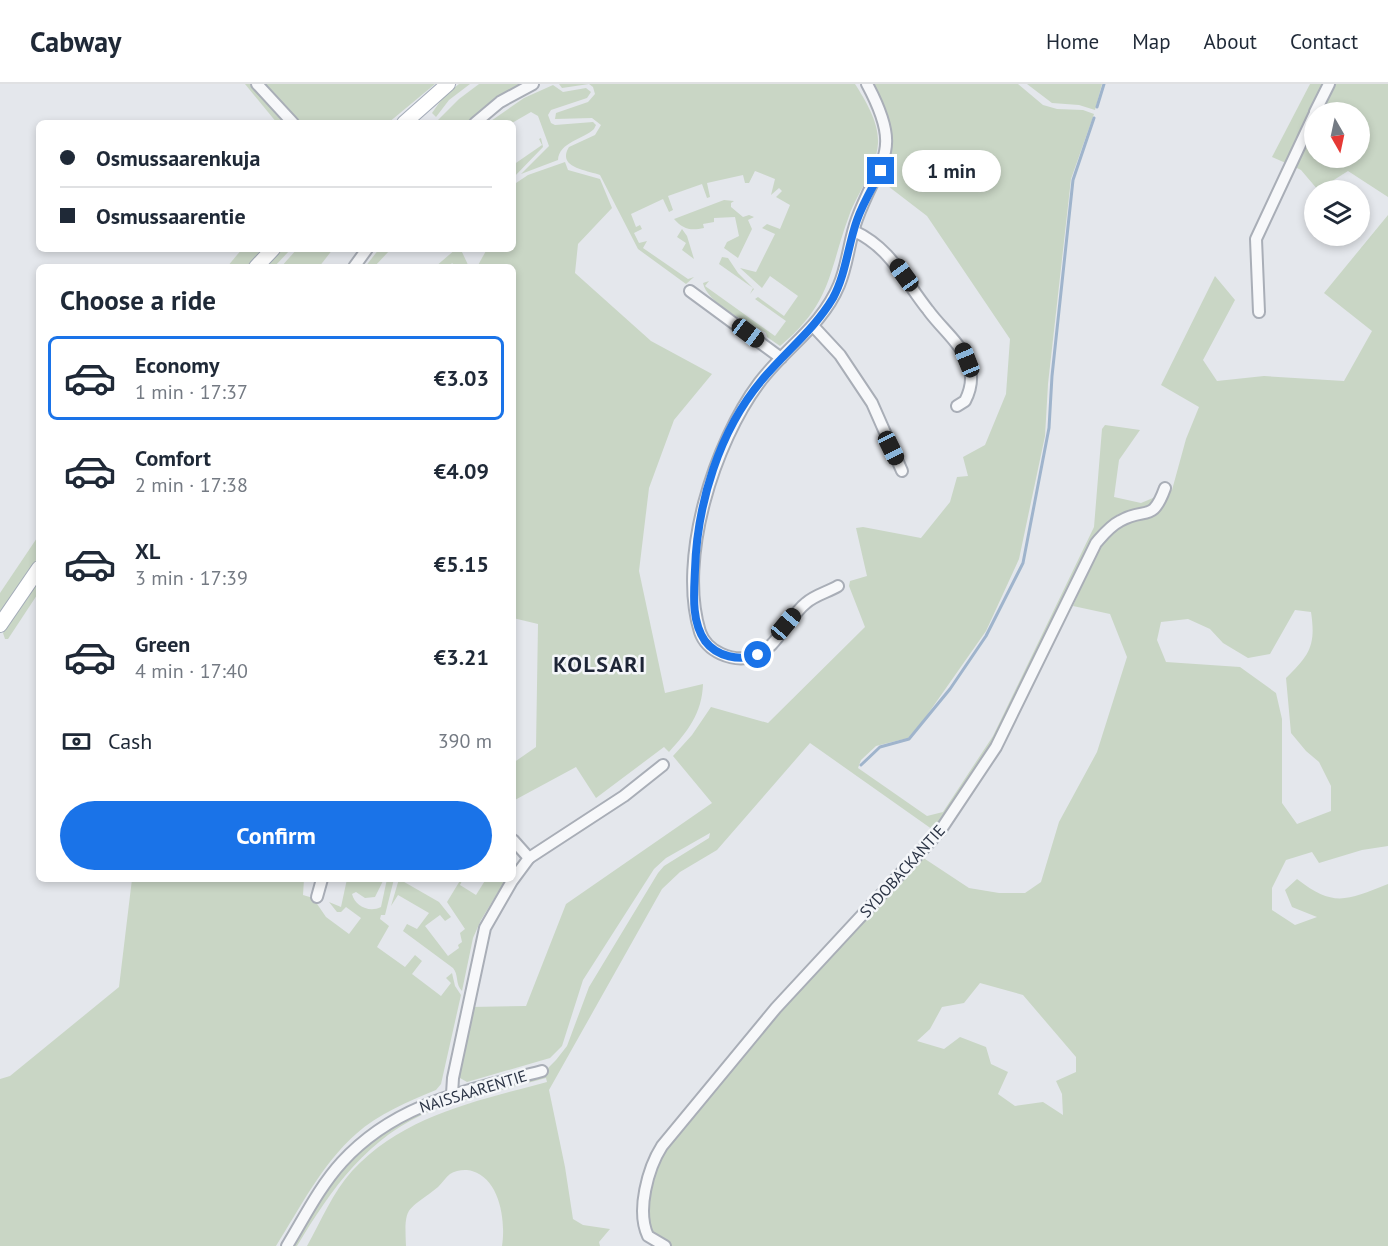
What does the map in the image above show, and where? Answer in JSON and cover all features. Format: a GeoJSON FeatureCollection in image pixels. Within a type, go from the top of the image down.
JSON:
{"type":"FeatureCollection","features":[{"type":"Feature","properties":{"kind":"main road"},"geometry":{"type":"LineString","coordinates":[[408,120],[448,84]]}},
{"type":"Feature","properties":{"kind":"main road"},"geometry":{"type":"LineString","coordinates":[[259,264],[270,252]]}},
{"type":"Feature","properties":{"kind":"main road"},"geometry":{"type":"LineString","coordinates":[[0,625],[36,572]]}},
{"type":"Feature","properties":{"kind":"street"},"geometry":{"type":"LineString","coordinates":[[257,84],[290,120]]}},
{"type":"Feature","properties":{"kind":"street"},"geometry":{"type":"LineString","coordinates":[[479,120],[500,102],[533,84]]}},
{"type":"Feature","properties":{"kind":"street"},"geometry":{"type":"LineString","coordinates":[[838,586],[806,602],[758,655],[742,658],[731,657],[711,649],[701,635],[694,597],[695,554],[714,465],[727,434],[760,382],[813,327],[840,282],[854,231],[881,171],[886,151],[885,125],[867,84]]}},
{"type":"Feature","properties":{"kind":"street"},"geometry":{"type":"LineString","coordinates":[[1321,102],[1329,84]]}},
{"type":"Feature","properties":{"kind":"street"},"geometry":{"type":"LineString","coordinates":[[1259,312],[1256,239],[1304,137]]}},
{"type":"Feature","properties":{"kind":"street"},"geometry":{"type":"LineString","coordinates":[[854,231],[877,244],[894,260],[930,313],[962,348],[971,380],[968,396],[957,406]]}},
{"type":"Feature","properties":{"kind":"street"},"geometry":{"type":"LineString","coordinates":[[690,291],[781,358]]}},
{"type":"Feature","properties":{"kind":"street"},"geometry":{"type":"LineString","coordinates":[[813,327],[859,382],[883,425],[902,471]]}},
{"type":"Feature","properties":{"kind":"street","name":"SYDOBACKANTIE"},"geometry":{"type":"LineString","coordinates":[[665,1246],[648,1236],[644,1218],[651,1170],[662,1146],[776,1008],[940,831],[996,747],[1096,543],[1118,522],[1151,513],[1160,502],[1165,488]]}},
{"type":"Feature","properties":{"kind":"street"},"geometry":{"type":"LineString","coordinates":[[516,876],[529,858],[624,796],[663,765]]}},
{"type":"Feature","properties":{"kind":"street"},"geometry":{"type":"LineString","coordinates":[[516,843],[529,858]]}},
{"type":"Feature","properties":{"kind":"street"},"geometry":{"type":"LineString","coordinates":[[317,897],[321,882]]}},
{"type":"Feature","properties":{"kind":"street"},"geometry":{"type":"LineString","coordinates":[[452,1094],[453,1077],[485,928],[511,882]]}},
{"type":"Feature","properties":{"kind":"street","name":"NAISSAARENTIE"},"geometry":{"type":"LineString","coordinates":[[287,1246],[340,1163],[369,1136],[424,1104],[452,1094],[542,1071]]}},
{"type":"Feature","properties":{"kind":"green space"},"geometry":{"type":"Polygon","coordinates":[[[245,84],[255,84],[286,120],[275,120],[245,84]]]}},
{"type":"Feature","properties":{"kind":"green space"},"geometry":{"type":"Polygon","coordinates":[[[263,84],[435,84],[392,120],[294,120],[263,84]]]}},
{"type":"Feature","properties":{"kind":"green space"},"geometry":{"type":"Polygon","coordinates":[[[459,84],[470,84],[449,100],[436,117],[432,113],[444,96],[459,84]]]}},
{"type":"Feature","properties":{"kind":"green space"},"geometry":{"type":"Polygon","coordinates":[[[479,84],[523,84],[474,120],[438,120],[459,99],[479,84]]]}},
{"type":"Feature","properties":{"kind":"green space"},"geometry":{"type":"Polygon","coordinates":[[[559,84],[589,84],[562,88],[559,84]]]}},
{"type":"Feature","properties":{"kind":"green space"},"geometry":{"type":"Polygon","coordinates":[[[589,84],[855,84],[874,120],[878,135],[877,153],[849,216],[832,271],[819,301],[810,316],[780,346],[767,337],[766,333],[720,305],[706,291],[703,283],[709,281],[705,286],[775,336],[786,321],[755,299],[758,297],[784,316],[798,296],[770,276],[762,288],[740,268],[756,272],[775,234],[762,228],[767,224],[780,229],[790,205],[776,197],[782,191],[779,188],[771,195],[775,179],[755,171],[749,183],[745,183],[743,175],[707,183],[710,197],[707,198],[702,184],[668,196],[673,210],[669,212],[663,199],[631,214],[636,227],[640,225],[642,229],[634,233],[639,243],[647,241],[643,248],[688,279],[694,277],[686,284],[638,249],[600,175],[575,167],[567,160],[566,154],[569,147],[595,135],[601,125],[592,118],[555,119],[556,113],[588,102],[595,94],[593,87],[589,84]]]}},
{"type":"Feature","properties":{"kind":"green space"},"geometry":{"type":"Polygon","coordinates":[[[873,84],[1018,84],[1043,105],[1057,109],[1083,110],[1094,114],[1071,179],[1048,384],[1045,436],[1019,559],[986,631],[925,718],[908,738],[876,746],[861,760],[858,768],[927,816],[943,812],[993,736],[1094,527],[1102,429],[1105,425],[1140,430],[1119,460],[1114,497],[1141,503],[1172,490],[1186,439],[1199,407],[1161,385],[1215,276],[1235,300],[1203,360],[1217,381],[1264,376],[1344,381],[1372,331],[1324,293],[1363,246],[1370,246],[1370,237],[1388,215],[1388,846],[1362,850],[1319,863],[1312,852],[1286,860],[1272,888],[1272,910],[1295,925],[1317,917],[1292,907],[1285,890],[1297,879],[1331,898],[1351,897],[1388,884],[1388,1246],[671,1246],[659,1241],[652,1232],[648,1221],[650,1195],[657,1168],[666,1147],[784,1005],[922,857],[969,888],[999,893],[1025,893],[1041,882],[1059,822],[1097,752],[1127,657],[1110,614],[1073,606],[1098,548],[1004,726],[936,832],[810,743],[717,850],[680,872],[662,889],[549,1090],[573,1219],[583,1225],[610,1229],[599,1242],[600,1246],[502,1246],[502,1213],[495,1192],[481,1175],[464,1170],[450,1174],[410,1210],[406,1223],[406,1246],[307,1246],[345,1179],[372,1152],[395,1136],[418,1123],[468,1104],[547,1082],[546,1078],[465,1100],[464,1096],[542,1074],[556,1060],[567,1046],[589,987],[658,873],[664,866],[709,838],[710,833],[666,858],[654,869],[583,980],[562,1046],[550,1058],[467,1082],[460,1078],[459,1070],[471,1007],[526,1006],[566,904],[712,803],[673,756],[692,735],[711,707],[768,723],[865,627],[849,586],[850,581],[867,576],[856,528],[863,527],[921,538],[950,502],[957,477],[968,476],[963,457],[985,445],[1006,394],[1010,339],[927,216],[884,183],[890,144],[884,109],[873,84]],[[1295,610],[1270,654],[1248,658],[1223,643],[1210,629],[1188,619],[1161,622],[1157,640],[1166,662],[1240,667],[1276,693],[1282,719],[1282,803],[1297,824],[1331,811],[1331,786],[1319,762],[1291,733],[1286,678],[1301,663],[1309,649],[1313,633],[1311,612],[1295,610]],[[980,983],[964,1003],[942,1007],[930,1029],[917,1041],[944,1049],[960,1037],[986,1047],[991,1064],[1008,1072],[998,1094],[1015,1106],[1043,1102],[1063,1115],[1062,1094],[1056,1081],[1076,1072],[1076,1057],[1023,995],[980,983]]]}},
{"type":"Feature","properties":{"kind":"green space"},"geometry":{"type":"Polygon","coordinates":[[[1027,84],[1102,84],[1095,110],[1079,105],[1052,103],[1027,84]]]}},
{"type":"Feature","properties":{"kind":"green space"},"geometry":{"type":"Polygon","coordinates":[[[1310,84],[1326,84],[1317,102],[1304,102],[1304,130],[1288,164],[1272,157],[1310,84]]]}},
{"type":"Feature","properties":{"kind":"green space"},"geometry":{"type":"Polygon","coordinates":[[[1333,84],[1388,84],[1388,197],[1370,185],[1370,180],[1362,180],[1348,171],[1334,180],[1310,180],[1301,170],[1293,166],[1304,144],[1304,168],[1370,168],[1370,102],[1325,102],[1333,84]]]}},
{"type":"Feature","properties":{"kind":"green space"},"geometry":{"type":"Polygon","coordinates":[[[553,85],[563,92],[586,88],[591,92],[587,98],[551,110],[548,115],[551,123],[555,125],[593,122],[596,125],[590,132],[567,145],[559,154],[558,160],[521,174],[549,146],[538,116],[531,112],[516,121],[492,120],[524,98],[553,85]]]}},
{"type":"Feature","properties":{"kind":"green space"},"geometry":{"type":"Polygon","coordinates":[[[541,138],[543,147],[516,175],[516,163],[542,145],[539,139],[541,138]]]}},
{"type":"Feature","properties":{"kind":"green space"},"geometry":{"type":"Polygon","coordinates":[[[565,162],[568,170],[600,179],[612,208],[578,244],[575,273],[651,341],[712,374],[674,420],[649,488],[639,571],[665,693],[703,684],[700,704],[693,721],[669,752],[664,747],[596,798],[576,767],[516,799],[516,761],[536,747],[538,624],[516,619],[516,264],[479,264],[485,252],[516,252],[516,183],[528,175],[565,162]]]}},
{"type":"Feature","properties":{"kind":"green space"},"geometry":{"type":"Polygon","coordinates":[[[724,200],[734,201],[731,207],[743,217],[749,215],[754,217],[748,220],[752,229],[738,258],[724,248],[727,242],[739,236],[735,217],[714,218],[714,222],[703,224],[704,228],[695,229],[684,227],[674,219],[724,200]]]}},
{"type":"Feature","properties":{"kind":"green space"},"geometry":{"type":"Polygon","coordinates":[[[682,229],[687,236],[694,259],[682,250],[686,243],[677,237],[682,229]]]}},
{"type":"Feature","properties":{"kind":"green space"},"geometry":{"type":"Polygon","coordinates":[[[240,252],[259,252],[249,264],[230,264],[240,252]]]}},
{"type":"Feature","properties":{"kind":"green space"},"geometry":{"type":"Polygon","coordinates":[[[278,252],[288,252],[277,264],[268,264],[278,252]]]}},
{"type":"Feature","properties":{"kind":"green space"},"geometry":{"type":"Polygon","coordinates":[[[294,252],[331,252],[321,264],[284,264],[294,252]]]}},
{"type":"Feature","properties":{"kind":"green space"},"geometry":{"type":"Polygon","coordinates":[[[377,252],[388,252],[377,264],[367,264],[377,252]]]}},
{"type":"Feature","properties":{"kind":"green space"},"geometry":{"type":"Polygon","coordinates":[[[452,252],[462,252],[468,264],[452,263],[438,264],[452,252]]]}},
{"type":"Feature","properties":{"kind":"green space"},"geometry":{"type":"Polygon","coordinates":[[[722,257],[728,258],[738,273],[753,288],[719,264],[722,257]]]}},
{"type":"Feature","properties":{"kind":"green space"},"geometry":{"type":"Polygon","coordinates":[[[36,539],[36,560],[0,612],[0,593],[36,539]]]}},
{"type":"Feature","properties":{"kind":"green space"},"geometry":{"type":"Polygon","coordinates":[[[36,585],[36,597],[8,639],[5,639],[3,633],[36,585]]]}},
{"type":"Feature","properties":{"kind":"green space"},"geometry":{"type":"Polygon","coordinates":[[[132,882],[304,882],[303,895],[313,898],[326,917],[349,934],[361,918],[346,907],[341,912],[337,912],[329,902],[341,907],[346,882],[382,882],[375,897],[365,898],[356,892],[352,894],[359,905],[367,909],[376,909],[381,907],[386,882],[393,882],[385,915],[381,915],[380,919],[389,926],[377,947],[405,967],[415,955],[422,961],[412,974],[441,996],[451,983],[446,978],[452,973],[455,986],[461,995],[441,1084],[436,1090],[384,1114],[356,1134],[312,1187],[276,1246],[0,1246],[0,1079],[10,1076],[119,987],[132,882]]]}},
{"type":"Feature","properties":{"kind":"green space"},"geometry":{"type":"Polygon","coordinates":[[[398,882],[404,882],[439,902],[451,917],[445,921],[440,915],[425,926],[448,956],[459,948],[458,945],[462,942],[460,933],[465,929],[447,902],[459,882],[462,882],[460,885],[476,895],[484,882],[504,882],[473,938],[462,991],[453,968],[403,931],[407,924],[417,929],[429,913],[398,895],[391,906],[398,882]]]}},
{"type":"Feature","properties":{"kind":"green space"},"geometry":{"type":"Polygon","coordinates":[[[432,1106],[433,1110],[389,1134],[354,1166],[338,1184],[297,1246],[292,1246],[321,1200],[349,1163],[384,1133],[432,1106]]]}},
{"type":"Feature","properties":{"kind":"waterway"},"geometry":{"type":"LineString","coordinates":[[1097,107],[1104,84]]}},
{"type":"Feature","properties":{"kind":"waterway"},"geometry":{"type":"LineString","coordinates":[[861,765],[880,747],[909,739],[950,689],[986,636],[1023,563],[1049,428],[1052,376],[1073,180],[1094,118]]}},
{"type":"Feature","properties":{"kind":"district","name":"KOLSARI"},"geometry":{"type":"Point","coordinates":[600,664]}},
{"type":"Feature","properties":{"kind":"route"},"geometry":{"type":"LineString","coordinates":[[758,655],[742,658],[731,657],[711,649],[701,635],[697,620],[694,597],[695,554],[714,465],[727,434],[760,382],[813,327],[834,294],[840,282],[857,220],[881,171]]}}]}
